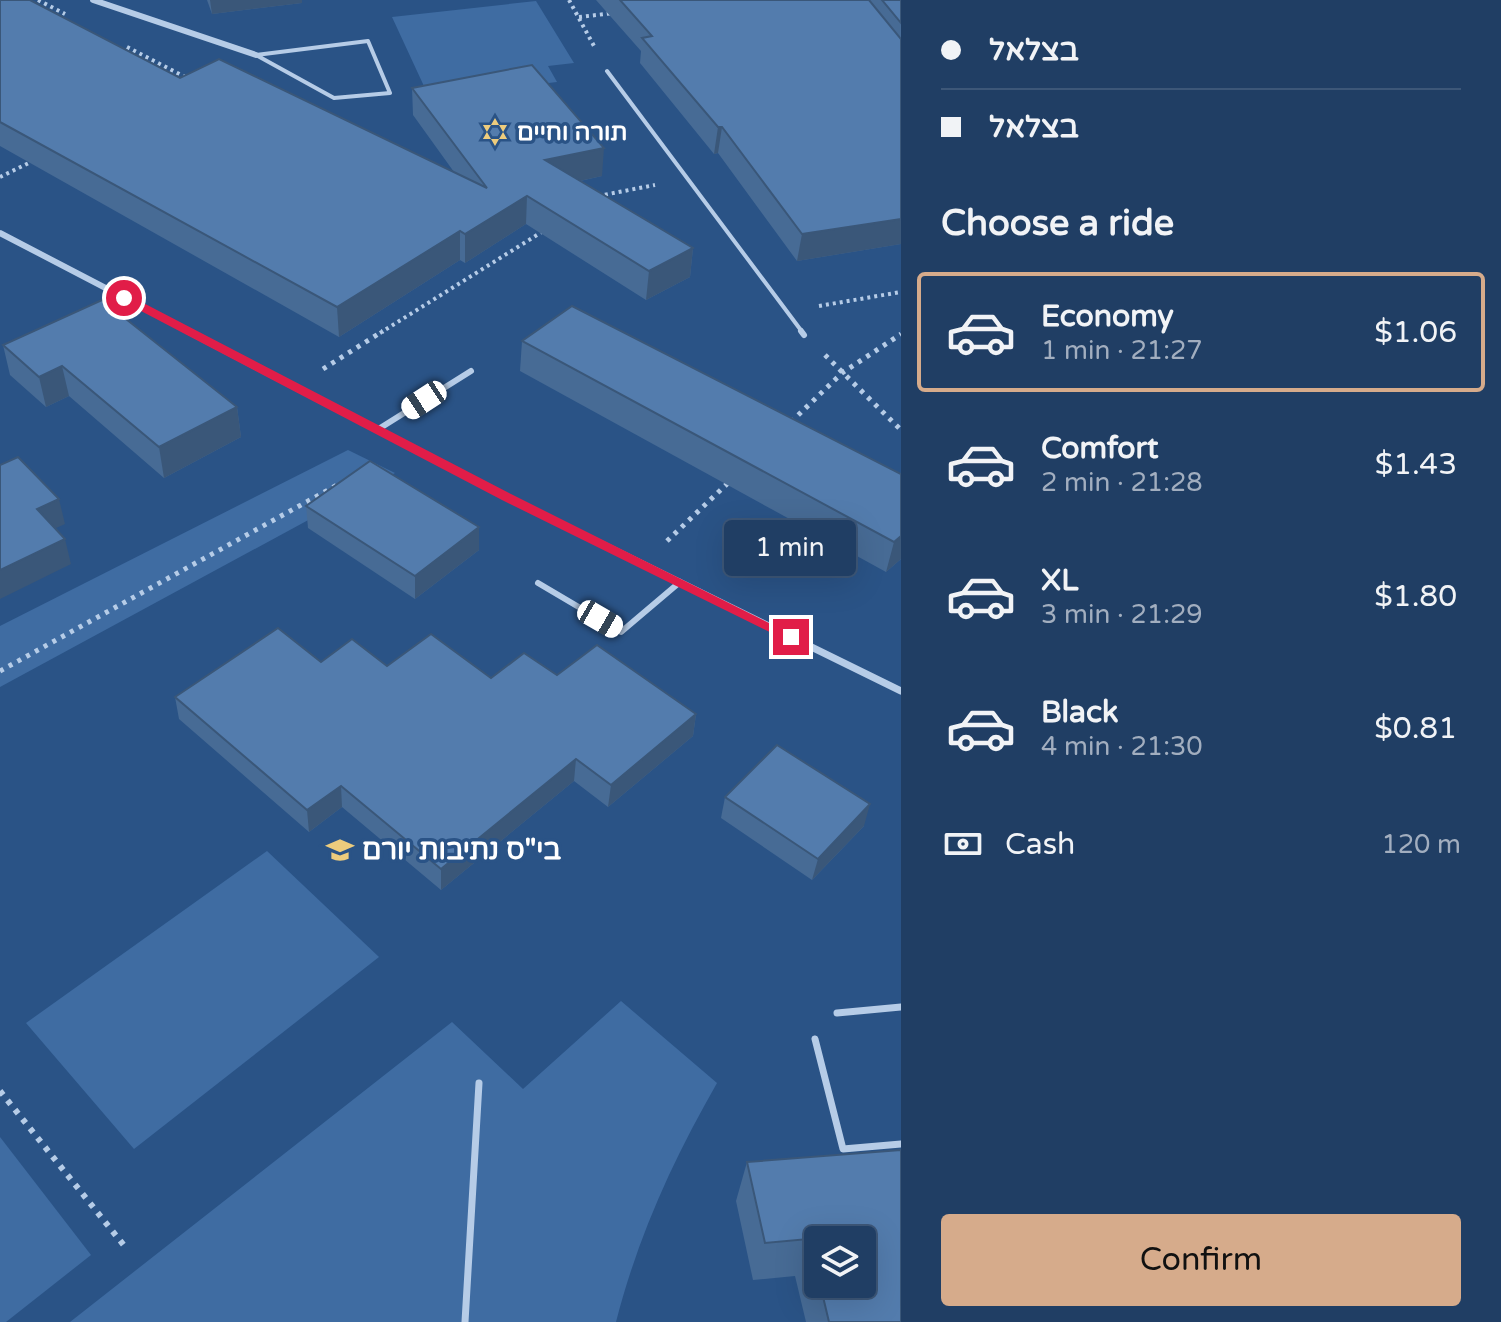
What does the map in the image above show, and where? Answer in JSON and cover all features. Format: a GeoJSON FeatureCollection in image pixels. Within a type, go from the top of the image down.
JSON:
{"type":"FeatureCollection","features":[{"type":"Feature","properties":{"kind":"street"},"geometry":{"type":"LineString","coordinates":[[93,0],[256,55]]}},
{"type":"Feature","properties":{"kind":"street"},"geometry":{"type":"LineString","coordinates":[[0,233],[377,430],[901,691]]}},
{"type":"Feature","properties":{"kind":"lane"},"geometry":{"type":"LineString","coordinates":[[368,41],[390,93],[334,98],[256,55],[368,41]]}},
{"type":"Feature","properties":{"kind":"lane"},"geometry":{"type":"LineString","coordinates":[[607,71],[804,335]]}},
{"type":"Feature","properties":{"kind":"lane"},"geometry":{"type":"LineString","coordinates":[[96,312],[124,298]]}},
{"type":"Feature","properties":{"kind":"lane"},"geometry":{"type":"LineString","coordinates":[[377,430],[471,371]]}},
{"type":"Feature","properties":{"kind":"lane"},"geometry":{"type":"LineString","coordinates":[[538,583],[621,632],[680,582]]}},
{"type":"Feature","properties":{"kind":"lane"},"geometry":{"type":"LineString","coordinates":[[837,1013],[901,1007]]}},
{"type":"Feature","properties":{"kind":"lane"},"geometry":{"type":"LineString","coordinates":[[815,1039],[843,1149],[901,1144]]}},
{"type":"Feature","properties":{"kind":"lane"},"geometry":{"type":"LineString","coordinates":[[465,1322],[479,1083]]}},
{"type":"Feature","properties":{"kind":"path"},"geometry":{"type":"LineString","coordinates":[[569,0],[607,71]]}},
{"type":"Feature","properties":{"kind":"path"},"geometry":{"type":"LineString","coordinates":[[43,12],[53,8]]}},
{"type":"Feature","properties":{"kind":"path"},"geometry":{"type":"LineString","coordinates":[[579,17],[624,13]]}},
{"type":"Feature","properties":{"kind":"path"},"geometry":{"type":"LineString","coordinates":[[183,89],[197,83]]}},
{"type":"Feature","properties":{"kind":"path"},"geometry":{"type":"LineString","coordinates":[[0,177],[43,156]]}},
{"type":"Feature","properties":{"kind":"path"},"geometry":{"type":"LineString","coordinates":[[597,196],[687,179]]}},
{"type":"Feature","properties":{"kind":"path"},"geometry":{"type":"LineString","coordinates":[[295,386],[546,230]]}},
{"type":"Feature","properties":{"kind":"path"},"geometry":{"type":"LineString","coordinates":[[787,312],[901,292]]}},
{"type":"Feature","properties":{"kind":"path"},"geometry":{"type":"LineString","coordinates":[[787,426],[842,373],[901,334]]}},
{"type":"Feature","properties":{"kind":"path"},"geometry":{"type":"LineString","coordinates":[[804,335],[901,430]]}},
{"type":"Feature","properties":{"kind":"path"},"geometry":{"type":"LineString","coordinates":[[0,671],[351,477]]}},
{"type":"Feature","properties":{"kind":"path"},"geometry":{"type":"LineString","coordinates":[[643,564],[732,479]]}},
{"type":"Feature","properties":{"kind":"path"},"geometry":{"type":"LineString","coordinates":[[0,1091],[126,1248]]}},
{"type":"Feature","properties":{"kind":"shaded area"},"geometry":{"type":"Polygon","coordinates":[[[536,1],[574,63],[548,66],[557,82],[429,97],[392,17],[536,1]]]}},
{"type":"Feature","properties":{"kind":"shaded area"},"geometry":{"type":"Polygon","coordinates":[[[348,450],[395,473],[0,687],[0,626],[348,450]]]}},
{"type":"Feature","properties":{"kind":"shaded area"},"geometry":{"type":"Polygon","coordinates":[[[267,851],[379,957],[134,1149],[26,1023],[267,851]]]}},
{"type":"Feature","properties":{"kind":"shaded area"},"geometry":{"type":"Polygon","coordinates":[[[621,1001],[717,1083],[658,1199],[616,1322],[70,1322],[452,1022],[523,1089],[621,1001]]]}},
{"type":"Feature","properties":{"kind":"shaded area"},"geometry":{"type":"Polygon","coordinates":[[[0,1137],[91,1255],[6,1322],[0,1322],[0,1137]]]}},
{"type":"Feature","properties":{"kind":"building"},"geometry":{"type":"Polygon","coordinates":[[[0,0],[30,0],[180,78],[219,59],[487,188],[412,88],[532,65],[604,148],[545,160],[693,248],[649,271],[527,196],[465,234],[460,231],[337,307],[0,122],[0,0]]]}},
{"type":"Feature","properties":{"kind":"building"},"geometry":{"type":"Polygon","coordinates":[[[620,0],[869,0],[901,39],[901,219],[802,234],[722,127],[718,127],[642,38],[652,36],[620,0]]]}},
{"type":"Feature","properties":{"kind":"building"},"geometry":{"type":"Polygon","coordinates":[[[882,0],[901,0],[901,23],[882,0]]]}},
{"type":"Feature","properties":{"kind":"building"},"geometry":{"type":"Polygon","coordinates":[[[102,300],[237,407],[159,447],[62,366],[39,377],[3,345],[102,300]]]}},
{"type":"Feature","properties":{"kind":"building"},"geometry":{"type":"Polygon","coordinates":[[[572,306],[901,474],[901,536],[894,542],[522,341],[572,306]]]}},
{"type":"Feature","properties":{"kind":"building"},"geometry":{"type":"Polygon","coordinates":[[[18,457],[59,499],[37,509],[65,539],[0,570],[0,465],[18,457]]]}},
{"type":"Feature","properties":{"kind":"building"},"geometry":{"type":"Polygon","coordinates":[[[370,461],[479,527],[415,576],[306,506],[370,461]]]}},
{"type":"Feature","properties":{"kind":"building"},"geometry":{"type":"Polygon","coordinates":[[[278,628],[321,662],[352,639],[387,666],[431,634],[491,678],[524,653],[557,675],[597,645],[696,714],[611,785],[576,759],[441,869],[341,786],[307,810],[175,697],[278,628]]]}},
{"type":"Feature","properties":{"kind":"building"},"geometry":{"type":"Polygon","coordinates":[[[777,745],[870,804],[818,859],[725,797],[777,745]]]}},
{"type":"Feature","properties":{"kind":"building"},"geometry":{"type":"Polygon","coordinates":[[[901,1150],[901,1322],[829,1322],[823,1298],[876,1298],[876,1226],[804,1226],[804,1239],[765,1243],[747,1162],[901,1150]]]}},
{"type":"Feature","properties":{"kind":"place","name":"תורה וחיים"},"geometry":{"type":"Point","coordinates":[495,132]}},
{"type":"Feature","properties":{"kind":"place","name":"בי\"ס נתיבות יורם"},"geometry":{"type":"Point","coordinates":[340,850]}},
{"type":"Feature","properties":{"kind":"route"},"geometry":{"type":"LineString","coordinates":[[124,298],[506,497],[791,637]]}}]}
